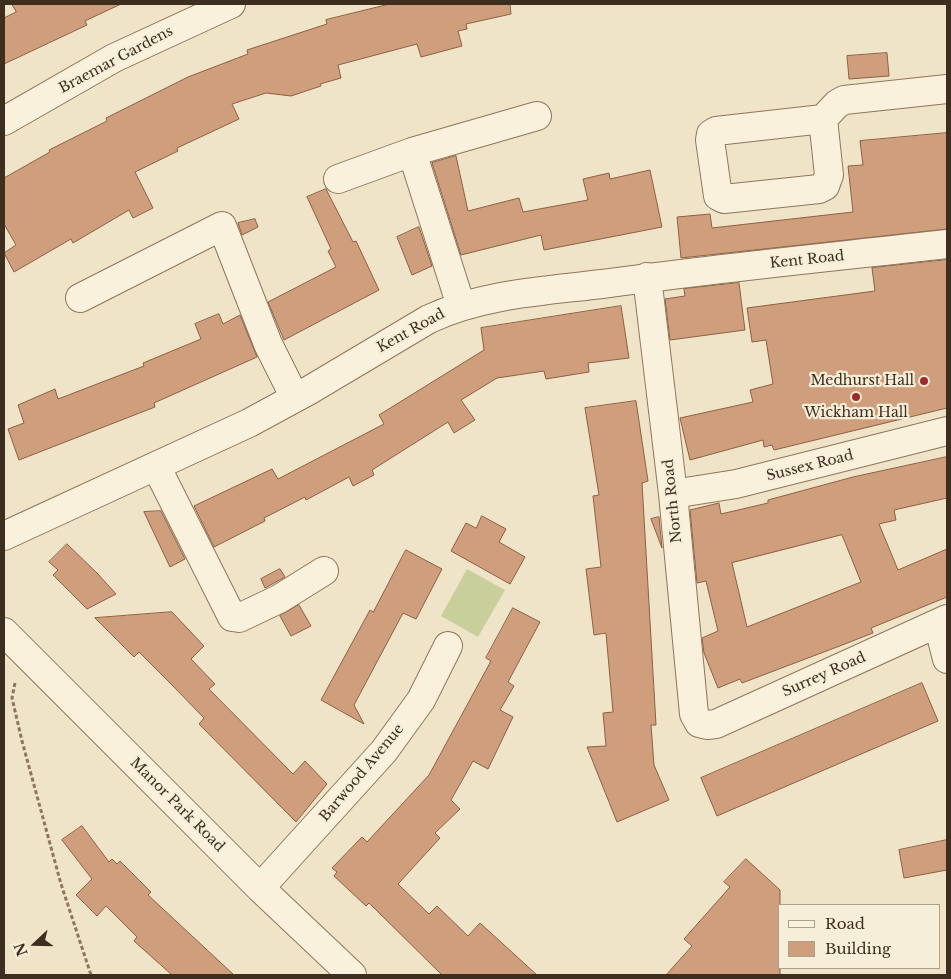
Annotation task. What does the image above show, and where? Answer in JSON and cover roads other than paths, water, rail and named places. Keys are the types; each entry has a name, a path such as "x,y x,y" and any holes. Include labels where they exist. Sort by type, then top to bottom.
{"street":[{"name":"Braemar Gardens","path":"4,121 114,58 231,4"},
{"path":"823,119 829,175 825,186 819,189 724,199 718,196 710,140 711,134 716,131 823,119 837,104 844,100 947,89"},
{"path":"338,179 412,152 537,116"},
{"path":"412,152 462,306"},
{"path":"80,298 222,226 268,344 296,398"},
{"name":"Kent Road","path":"4,536 156,466 296,398 428,319 462,306 492,298 647,277 947,244"},
{"name":"North Road","path":"647,277 673,494 694,714 699,723"},
{"name":"Sussex Road","path":"673,494 736,484 947,431"},
{"path":"156,466 232,617 239,618 271,603 324,571"},
{"path":"942,621 947,659"},
{"name":"Surrey Road","path":"699,723 707,725 716,724 942,621"},
{"name":"Manor Park Road","path":"4,632 260,888 352,975"},
{"name":"Barwood Avenue","path":"260,888 384,751 421,700 448,646"}],"place":[{"name":"Medhurst Hall","path":"924,381"},
{"name":"Wickham Hall","path":"856,397"}]}
